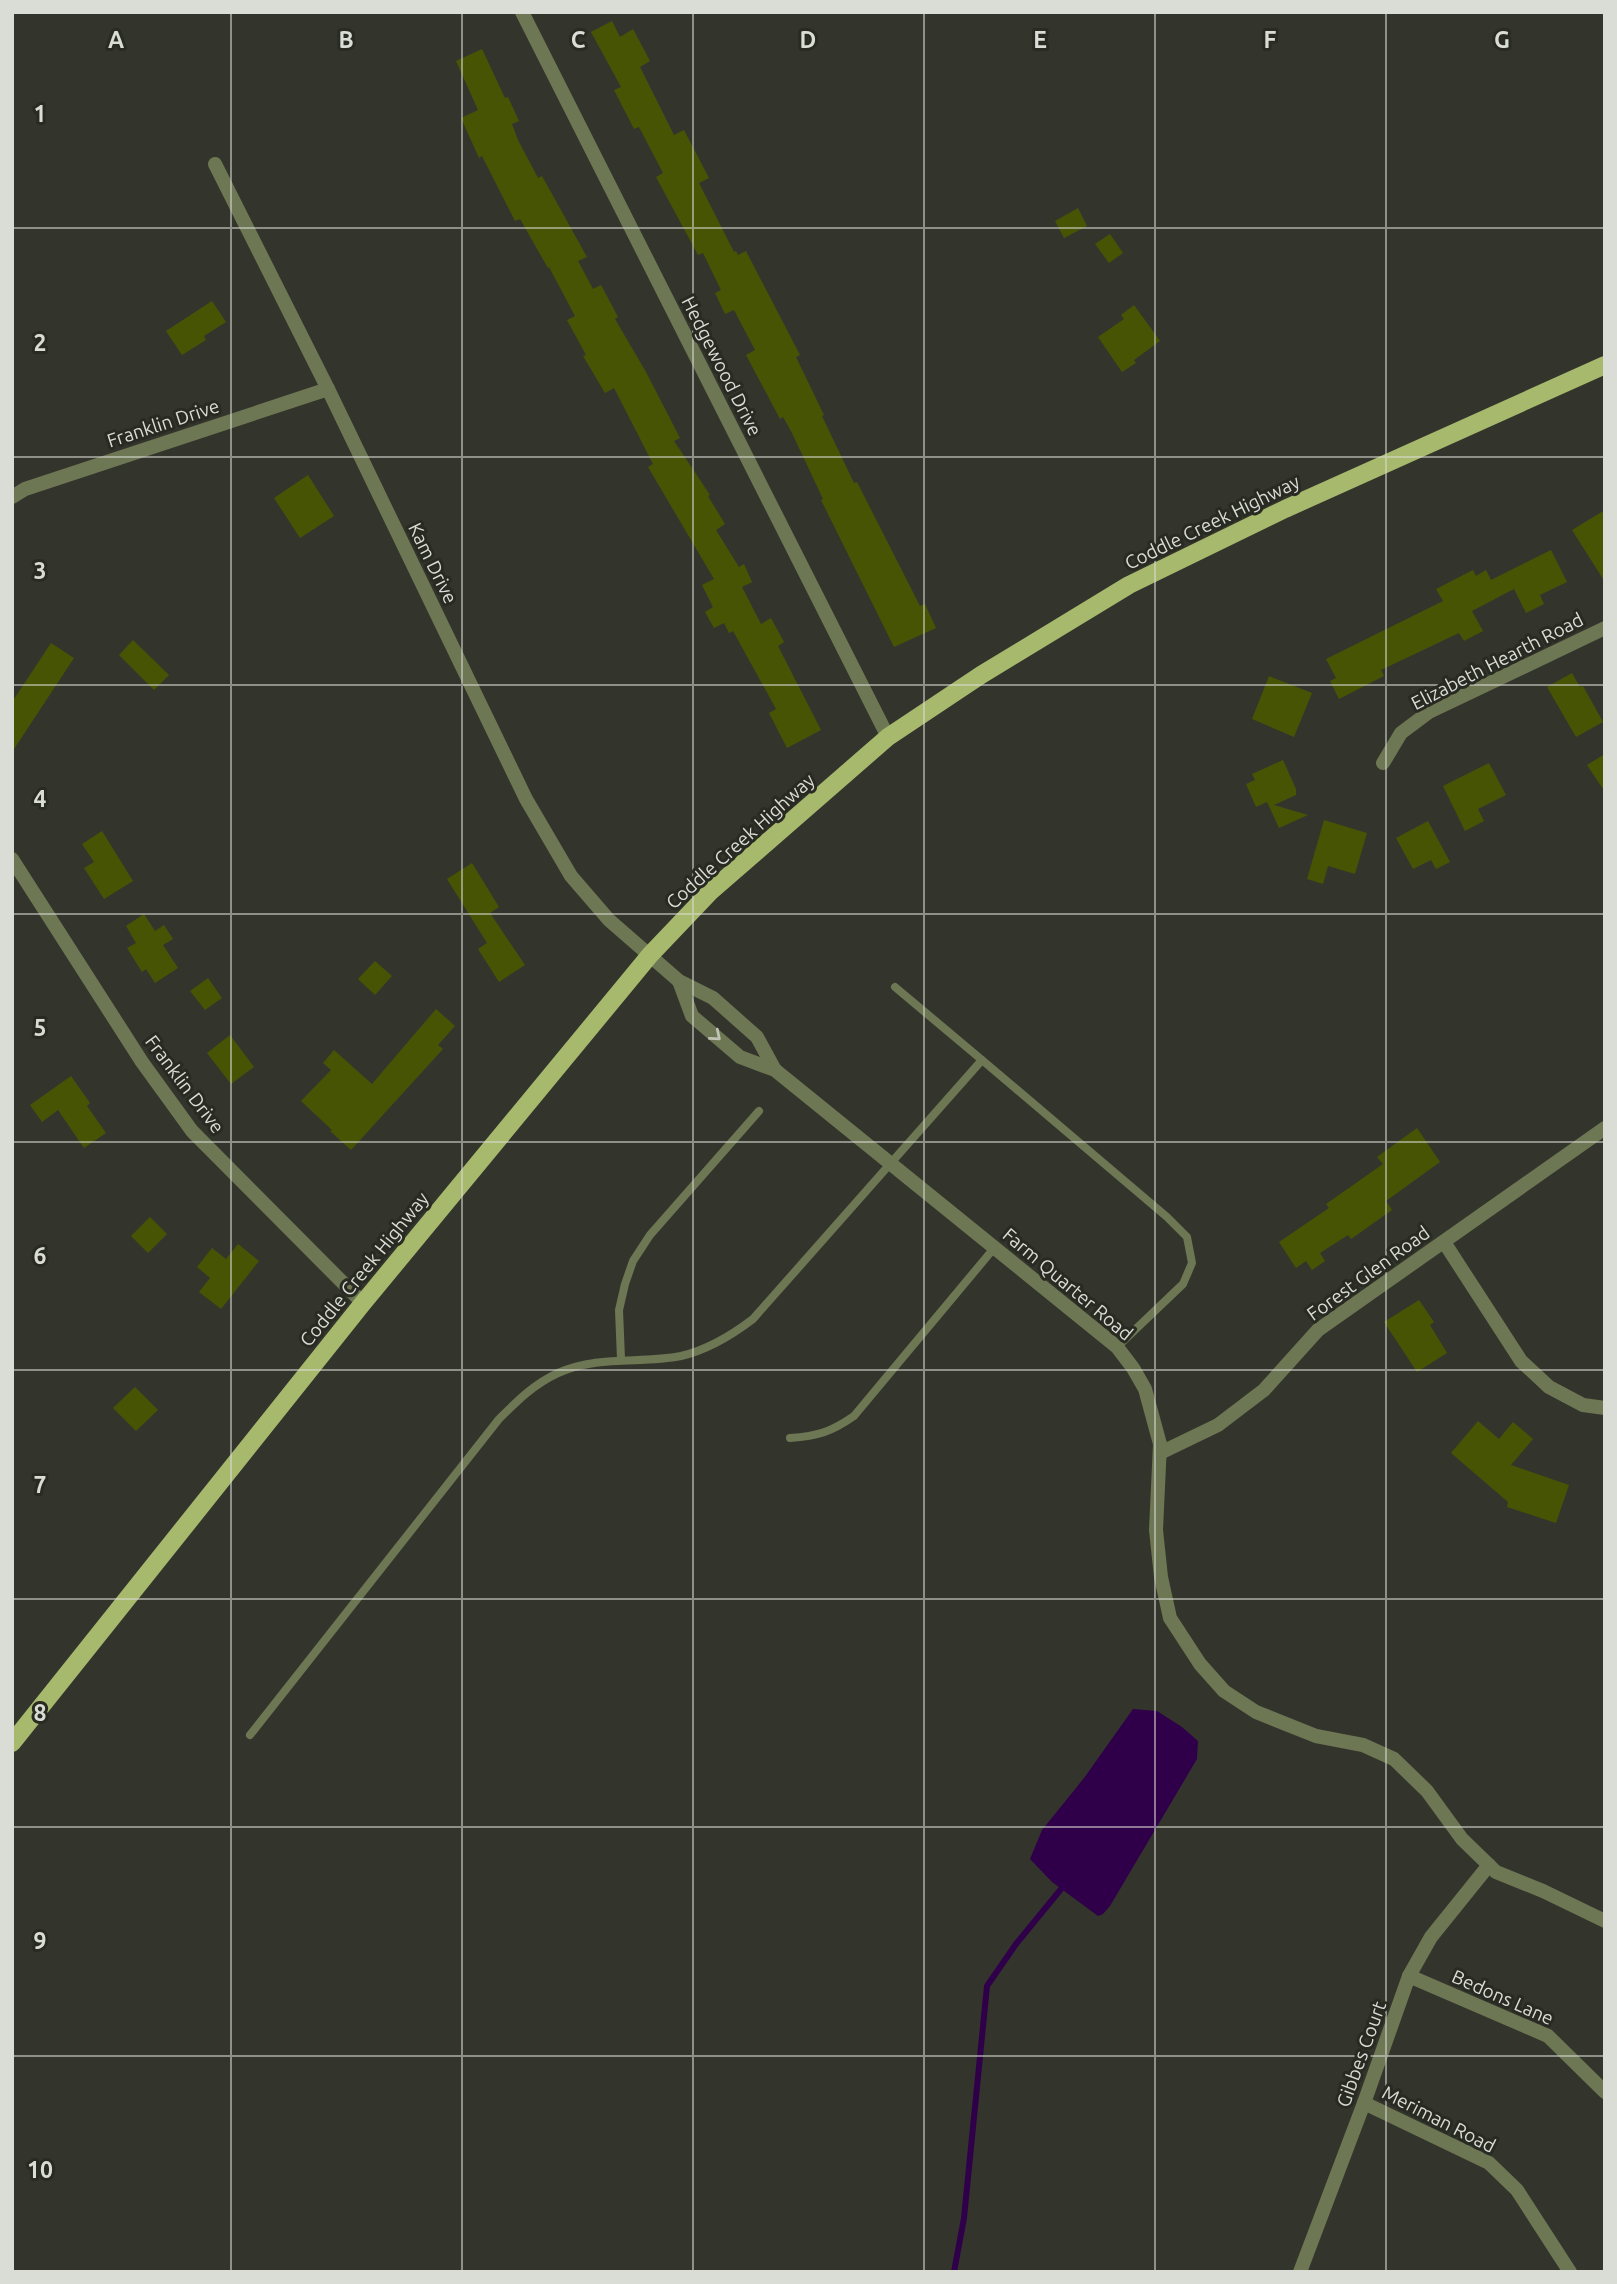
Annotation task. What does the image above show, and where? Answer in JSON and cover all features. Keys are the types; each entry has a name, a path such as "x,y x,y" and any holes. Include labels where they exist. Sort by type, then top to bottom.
{"main road":[{"name":"Coddle Creek Highway","path":"12,1743 363,1303 650,955 710,892 888,737 981,675 1129,586 1294,505 1605,365"}],"street":[{"name":"Hedgewood Drive","path":"522,12 888,737"},
{"name":"Kam Drive","path":"215,163 328,389 526,799 571,876 609,919 650,955"},
{"name":"Franklin Drive","path":"12,497 25,489 328,389"},
{"name":"Elizabeth Hearth Road","path":"1383,763 1401,733 1429,712 1605,628"},
{"name":"Franklin Drive","path":"12,859 142,1062 192,1131 363,1303"},
{"name":"Farm Quarter Road","path":"650,955 679,981 713,998 757,1037 775,1070"},
{"name":"Farm Quarter Road","path":"679,981 692,1016 740,1057 775,1070 1117,1347 1133,1367 1145,1389 1160,1444 1156,1530 1161,1577 1170,1618 1200,1664 1224,1691 1256,1712 1316,1736 1363,1745 1394,1759 1427,1791 1462,1839 1496,1872 1605,1921"},
{"name":"Forest Glen Road","path":"1160,1453 1218,1425 1264,1390 1318,1330 1605,1129"},
{"path":"1444,1242 1521,1360 1549,1387 1583,1405 1605,1408"},
{"name":"Gibbes Court","path":"1300,2272 1409,1976 1431,1937 1489,1865"},
{"name":"Bedons Lane","path":"1409,1976 1548,2036 1605,2092"},
{"name":"Meriman Road","path":"1364,2103 1489,2163 1517,2190 1570,2272"}],"lane":[{"path":"895,987 1167,1217 1187,1237 1192,1263 1183,1284 1117,1347"},
{"path":"250,1735 499,1419 529,1390 559,1373 603,1360 682,1355 728,1338 753,1319 982,1060"},
{"path":"621,1359 619,1310 634,1261 650,1235 759,1111"},
{"path":"790,1438 812,1437 834,1430 854,1416 995,1247"}],"shaded area":[{"path":"1133,1709 1157,1711 1182,1727 1198,1741 1197,1759 1110,1906 1098,1916 1052,1882 1030,1859 1042,1830 1084,1778"}],"building":[{"path":"612,21 620,37 633,29 650,61 640,67 674,135 684,130 709,178 699,183 734,252 738,255 746,251 800,355 796,357 854,483 857,482 920,606 925,604 936,628 894,647 821,500 823,499 791,431 783,417 780,419 746,355 755,350 734,310 725,314 715,293 721,290 703,253 698,255 656,177 663,173 639,127 634,129 614,90 621,87 591,32"},
{"path":"482,49 519,121 512,124 518,140 538,178 542,176 587,257 578,261 593,289 601,285 618,317 615,319 680,438 674,441 710,495 708,496 725,524 716,530 739,567 744,564 752,582 742,587 761,624 771,618 784,642 778,646 821,730 787,748 769,713 776,709 733,631 729,633 724,623 714,628 705,612 713,607 702,585 714,579 648,467 653,464 614,388 605,393 583,356 586,355 567,320 575,316 520,219 515,221 482,156 479,158 461,118 478,110 456,61"},
{"path":"1078,208 1087,226 1064,238 1055,221"},
{"path":"1110,234 1123,253 1109,263 1095,244"},
{"path":"212,301 226,322 204,336 206,340 182,355 166,331"},
{"path":"1134,305 1160,341 1122,372 1098,337 1124,319 1121,315"},
{"path":"308,475 334,516 300,538 274,498"},
{"path":"1605,510 1605,582 1572,530"},
{"path":"1551,550 1567,582 1540,595 1544,604 1526,613 1514,589 1472,611 1483,631 1464,641 1459,633 1381,670 1384,676 1339,699 1330,681 1336,678 1326,659 1443,601 1436,589 1473,570 1476,576 1486,570 1491,580"},
{"path":"133,640 169,675 154,690 119,655"},
{"path":"51,643 74,658 12,752 12,702"},
{"path":"1572,673 1580,687 1583,686 1603,722 1576,737 1547,687"},
{"path":"1269,676 1312,693 1294,737 1252,719"},
{"path":"1605,754 1605,792 1587,765"},
{"path":"1283,760 1296,795 1274,805 1308,815 1279,828 1267,802 1256,807 1246,784 1255,780 1252,774"},
{"path":"1489,763 1506,795 1478,809 1484,821 1465,831 1443,786"},
{"path":"1324,820 1367,833 1355,874 1328,866 1323,884 1307,879"},
{"path":"1428,821 1450,862 1436,869 1431,860 1413,869 1396,838"},
{"path":"102,831 133,881 104,899 84,868 94,862 82,844"},
{"path":"472,863 499,907 490,913 525,965 499,982 478,949 487,943 447,879"},
{"path":"144,914 155,931 164,925 173,939 163,945 178,968 155,983 146,969 142,972 127,948 136,943 126,926"},
{"path":"375,961 392,976 375,995 358,979"},
{"path":"208,978 222,998 205,1010 190,991"},
{"path":"436,1009 455,1026 438,1045 443,1049 351,1150 301,1101 331,1070 323,1063 334,1050 372,1084"},
{"path":"230,1035 254,1067 231,1084 207,1053"},
{"path":"71,1076 106,1133 84,1148 58,1110 42,1122 30,1105"},
{"path":"1417,1128 1440,1162 1386,1201 1392,1210 1351,1239 1348,1235 1320,1253 1325,1261 1312,1270 1306,1261 1296,1268 1279,1242 1329,1208 1326,1204 1383,1164 1377,1157"},
{"path":"150,1217 167,1234 148,1253 131,1236"},
{"path":"238,1244 259,1261 221,1309 199,1292 210,1278 197,1267 212,1248 226,1259"},
{"path":"1419,1300 1434,1322 1430,1325 1447,1353 1417,1372 1384,1322"},
{"path":"135,1387 158,1410 136,1431 113,1408"},
{"path":"1478,1421 1499,1439 1513,1422 1533,1439 1511,1465 1569,1485 1556,1523 1507,1507 1508,1502 1451,1453"}],"waterway":[{"path":"954,2272 964,2218 987,1986 1016,1944 1066,1883"}]}
